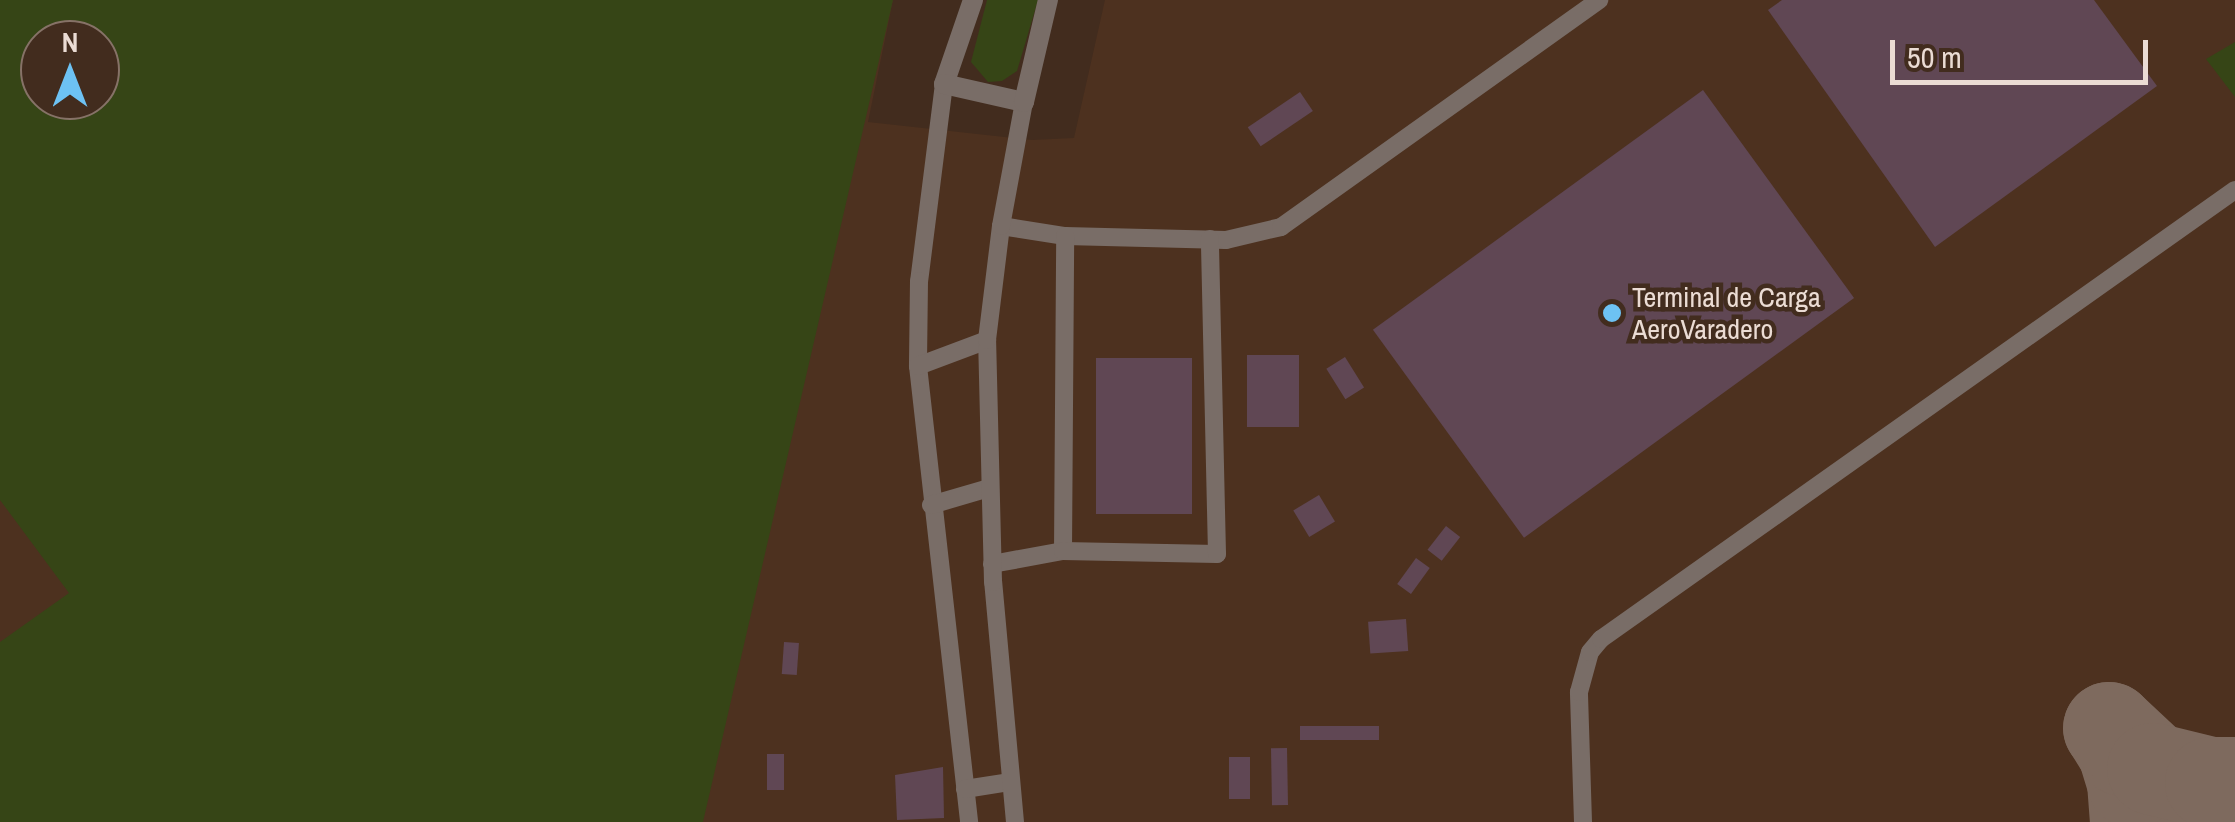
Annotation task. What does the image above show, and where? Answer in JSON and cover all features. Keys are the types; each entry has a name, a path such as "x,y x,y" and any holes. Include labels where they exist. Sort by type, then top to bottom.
{"street":[{"path":"973,0 944,84 1024,102 1048,0"}],"lane":[{"path":"1001,226 1065,236 1210,239 1243,239 1281,227 1600,0"},
{"path":"944,84 919,281 918,366 969,822"},
{"path":"1015,822 992,564 987,340 1001,226 1024,102"},
{"path":"1583,822 1579,692 1590,652 1601,639 2235,190"},
{"path":"1063,551 1065,236"},
{"path":"992,564 1063,551 1217,554 1210,239"},
{"path":"918,366 987,340"},
{"path":"931,505 989,488"},
{"path":"965,788 1010,782"}],"shaded area":[{"path":"269,0 893,0 868,122 1032,140 1074,138 1105,0 2235,0 2235,822 0,822 0,193 102,120 120,120 120,107"}],"green space":[{"path":"0,0 893,0 703,822 0,822 0,642 69,593 0,500"},
{"path":"987,0 1038,0 1017,71 1002,81 988,82 971,62"},
{"path":"2235,42 2235,97 2206,59"}],"building":[{"path":"1782,0 2094,0 2157,86 1935,247 1768,10"},
{"name":"Terminal de Carga AeroVaradero","path":"1703,90 1854,298 1524,538 1373,330"},
{"path":"1300,92 1313,111 1261,146 1248,127"},
{"path":"1247,355 1299,355 1299,427 1247,427"},
{"path":"1345,357 1364,388 1345,399 1326,369"},
{"path":"1096,358 1192,358 1192,514 1096,514"},
{"path":"1319,495 1335,522 1309,537 1293,510"},
{"path":"1446,526 1460,537 1442,561 1428,550"},
{"path":"1416,558 1430,568 1411,594 1397,584"},
{"path":"1406,619 1408,651 1370,654 1368,622"},
{"path":"784,642 799,643 797,675 782,674"},
{"path":"1300,726 1379,726 1379,740 1300,740"},
{"path":"1271,748 1287,748 1288,805 1272,805"},
{"path":"767,754 784,754 784,790 767,790"},
{"path":"1229,757 1250,757 1250,799 1229,799"},
{"path":"943,767 944,818 897,820 895,775"}],"taxiway":[{"path":"2136,822 2133,782 2123,750 2109,728 2153,769 2211,783 2235,783"}],"place":[{"name":"Terminal de Carga AeroVaradero","path":"1612,313"}]}
